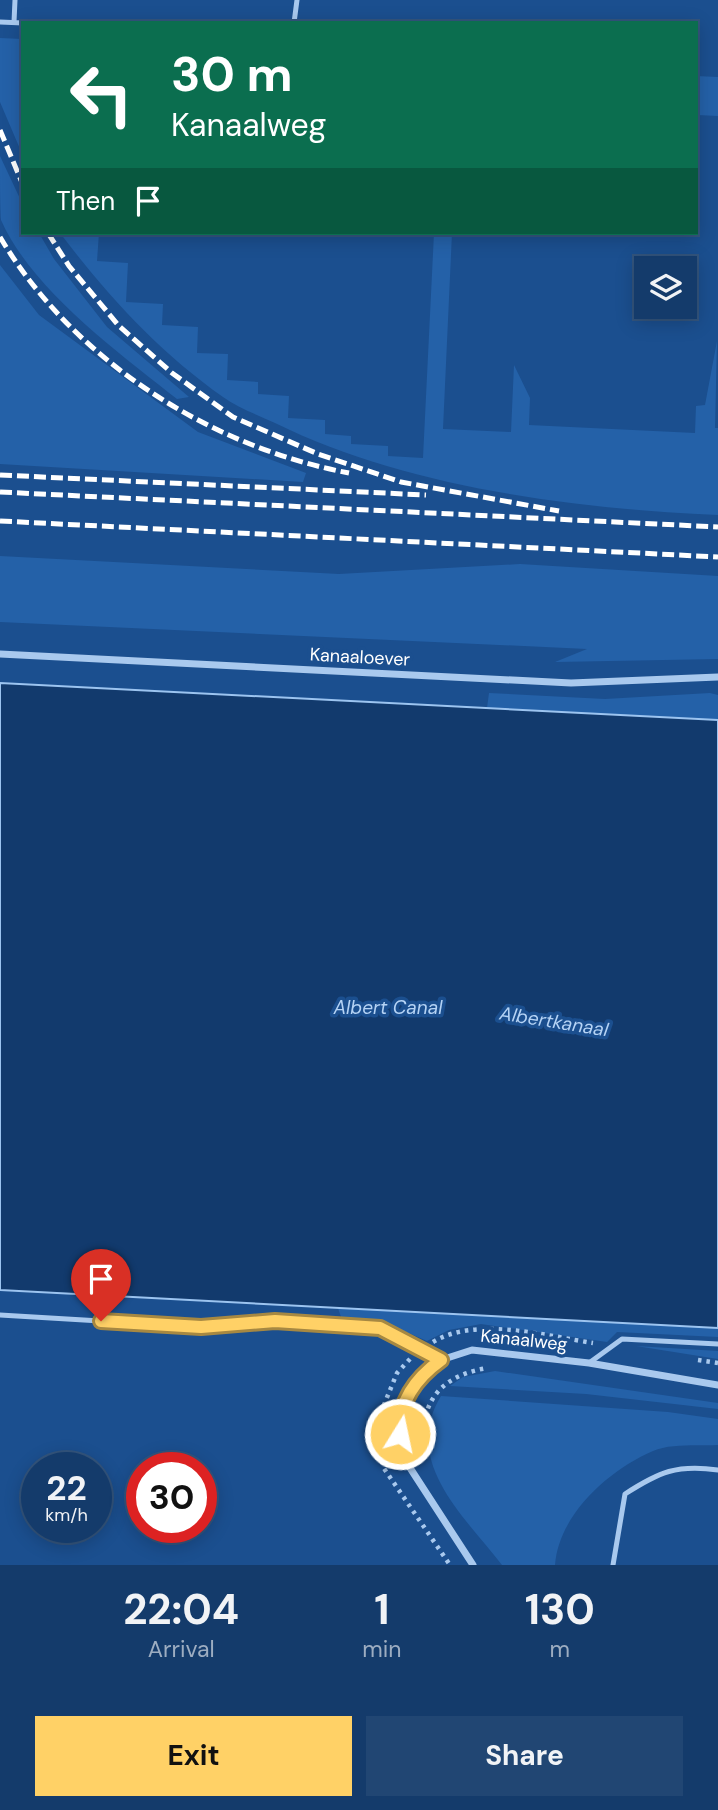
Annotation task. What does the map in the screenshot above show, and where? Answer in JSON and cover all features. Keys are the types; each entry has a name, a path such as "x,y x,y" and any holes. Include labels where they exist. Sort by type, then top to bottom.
{"street":[{"name":"Kanaaloever","path":"0,654 572,683 718,677"},
{"name":"Kanaalweg","path":"441,1360 472,1350 589,1363 718,1385"},
{"path":"441,1360 423,1373 399,1414 401,1454 473,1565"}],"lane":[{"path":"14,22 15,0"},
{"path":"294,21 297,0"},
{"path":"0,22 21,23"},
{"path":"0,1315 201,1327 275,1321 380,1328 441,1360"},
{"path":"589,1363 622,1339 718,1344"},
{"path":"612,1565 625,1494 652,1476 690,1466 718,1471"}],"path":[{"path":"428,1471 421,1431 427,1407 437,1392 455,1378 467,1372 491,1368"}],"shaded area":[{"path":"0,38 21,39 21,151 0,102"},
{"path":"698,76 718,77 718,116 698,115"},
{"path":"0,156 21,201 21,235 40,235 54,259 107,327 189,397 177,399 79,318 33,271 1,220"},
{"path":"62,235 99,235 97,261 128,263 126,302 163,304 162,325 198,327 197,353 228,354 227,380 258,382 258,394 289,396 288,418 325,420 325,434 351,436 351,444 388,446 388,456 423,458 434,235 452,235 443,429 511,432 514,365 530,398 529,425 695,433 696,406 705,405 717,341 715,428 718,428 718,515 606,507 491,491 379,464 325,445 235,405 223,397 156,342 96,278"},
{"path":"0,265 39,315 198,432 306,473 303,482 0,464"},
{"path":"0,556 339,574 520,564 718,576 718,659 555,662 587,649 0,622"},
{"path":"489,693 605,699 710,693 718,695 718,720 487,708"},
{"path":"338,1308 718,1328 718,1337 617,1332 607,1342 481,1324 449,1330 427,1341 381,1321 341,1317"},
{"path":"636,1346 718,1351 718,1359"},
{"path":"495,1371 718,1403 718,1409 586,1394 450,1386 463,1377"},
{"path":"441,1396 668,1412 718,1419 718,1445 668,1447 636,1459 604,1482 576,1512 566,1528 555,1565 502,1565 455,1507 433,1465 428,1443 431,1420"}],"water":[{"name":"Albert Canal","path":"0,683 718,720 718,1328 0,1290"}],"railway":[{"path":"0,130 21,180"},
{"path":"49,235 69,266 119,326 172,373 233,417 318,454 401,482 559,511"},
{"path":"0,237 30,281 66,322 106,359 150,391 197,419 246,442 297,460 349,473"},
{"path":"0,475 426,495"},
{"path":"0,492 718,527"},
{"path":"0,521 718,557"}],"route":[{"path":"101,1321 201,1327 275,1321 380,1328 441,1360 423,1373 412,1390 399,1414 400,1434"}],"water label":[{"name":"Albertkanaal","path":"554,1021"}]}
